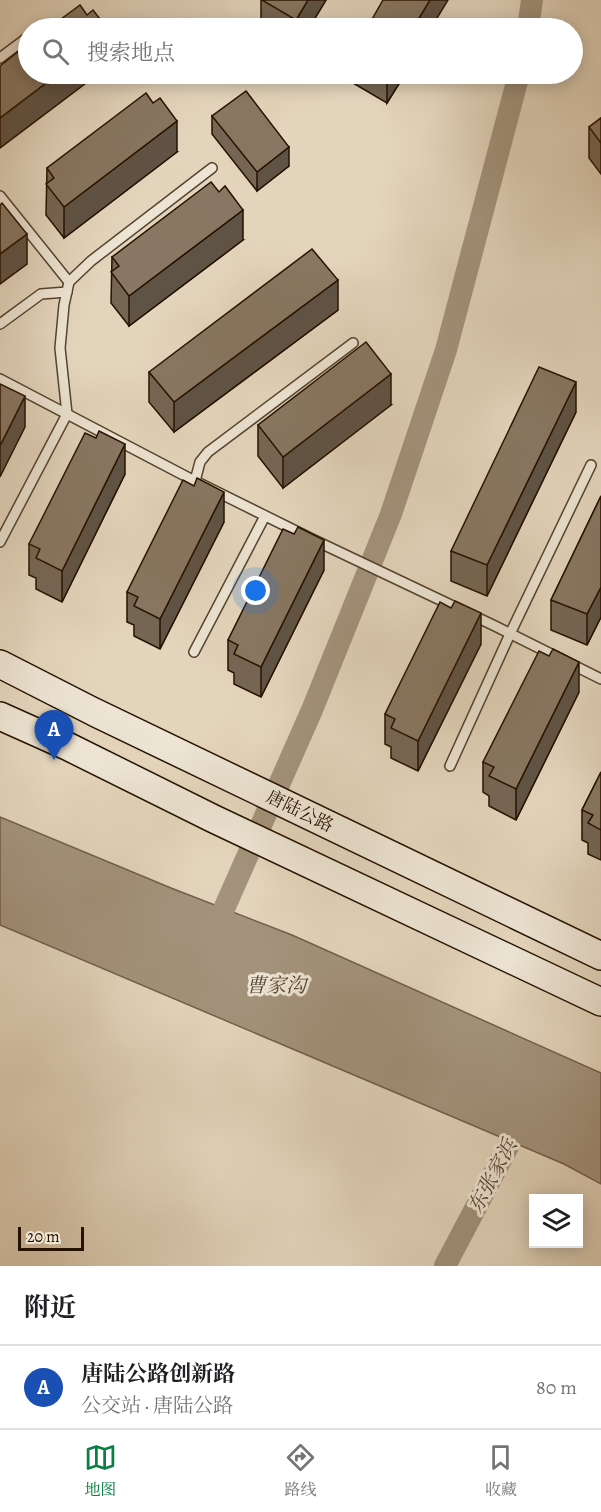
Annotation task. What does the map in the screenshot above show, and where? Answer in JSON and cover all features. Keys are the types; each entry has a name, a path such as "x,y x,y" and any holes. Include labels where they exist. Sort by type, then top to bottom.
{"main road":[{"name":"唐陆公路","path":"0,664 94,712 601,956"},
{"path":"0,716 601,1002"}],"lane":[{"path":"0,58 18,44"},
{"path":"0,542 67,414 60,348 68,287 91,261 212,168"},
{"path":"0,196 68,287"},
{"path":"0,324 41,294 68,287"},
{"path":"195,482 200,462 208,452 353,343"},
{"path":"0,379 195,482 601,679"},
{"path":"450,766 591,465"},
{"path":"194,652 265,516"}],"water":[{"name":"曹家沟","path":"0,817 292,935 601,1073 601,1184 564,1164 0,925"}],"building":[{"path":"262,0 308,0 297,18 293,18"},
{"path":"383,0 430,0 419,18 373,18"},
{"path":"80,5 87,15 93,10 99,18 62,18"},
{"path":"18,52 18,84 45,84 0,118 0,66"},
{"path":"246,91 289,147 257,172 212,116"},
{"path":"146,93 153,103 160,98 177,121 64,207 46,184 54,178 47,168"},
{"path":"601,118 601,143 589,127"},
{"path":"211,182 219,192 225,186 243,210 129,296 111,272 119,266 112,257"},
{"path":"2,203 27,234 0,254 0,205"},
{"path":"312,249 338,280 174,402 149,372"},
{"path":"366,342 391,374 283,457 258,425"},
{"path":"539,367 576,382 487,565 451,551"},
{"path":"0,384 25,396 0,446"},
{"path":"99,431 125,444 62,571 36,558 40,549 29,544 85,433 96,438"},
{"path":"197,478 224,492 160,619 134,606 138,597 127,592 183,480 194,486"},
{"path":"601,496 601,587 587,614 551,600"},
{"path":"298,527 324,540 261,667 234,654 238,645 228,640 283,529 294,534"},
{"path":"455,601 481,613 418,741 391,728 395,719 385,714 440,602 451,608"},
{"path":"553,649 579,662 516,789 489,776 494,767 483,762 539,651 549,656"},
{"path":"601,772 601,830 588,823 593,815 582,810"}],"waterway":[{"path":"529,18 532,0"},
{"path":"212,936 312,710 391,514 446,350 516,84"},
{"name":"东张家浜","path":"445,1266 524,1116"}],"place":[{"name":"唐陆公路创新路","path":"54,760"}]}
